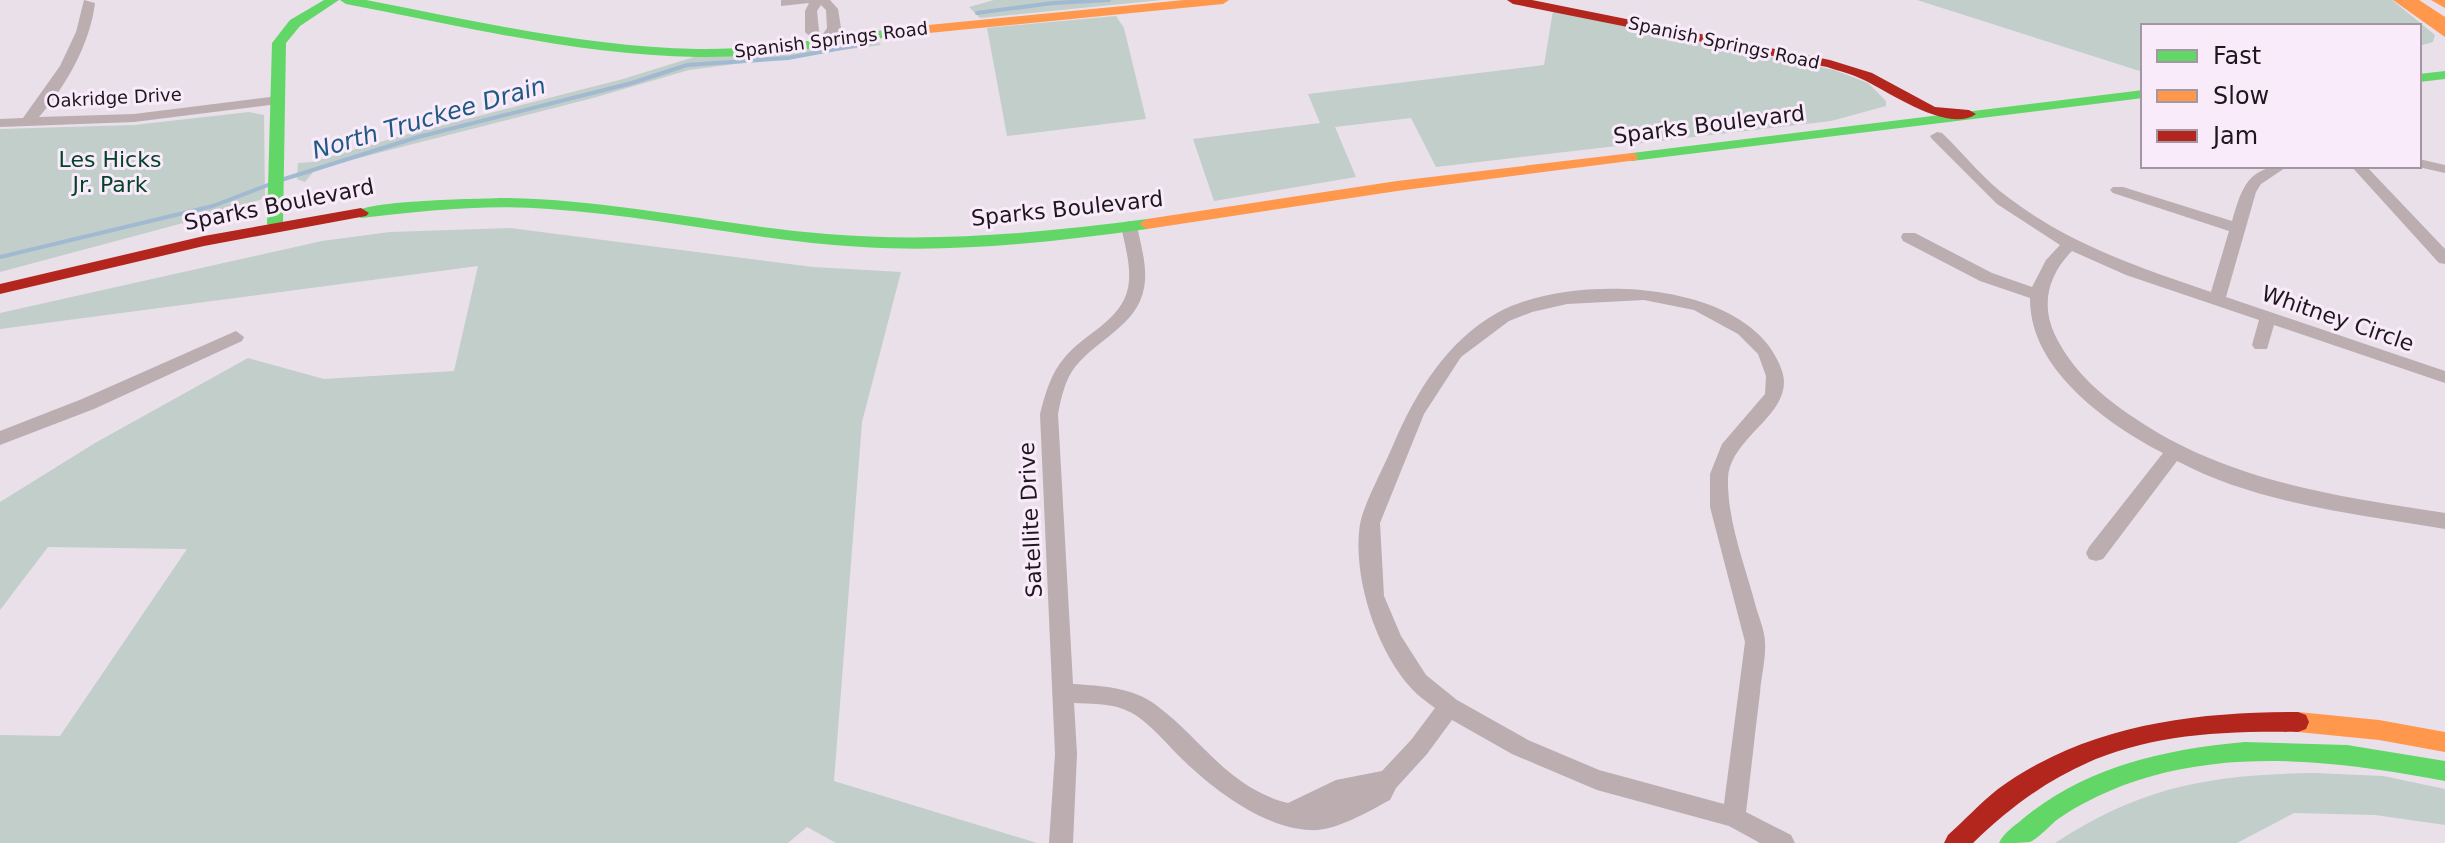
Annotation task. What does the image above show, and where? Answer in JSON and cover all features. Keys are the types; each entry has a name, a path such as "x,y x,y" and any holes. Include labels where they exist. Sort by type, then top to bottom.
{"main road":[{"path":"275,224 279,43 295,23 333,0"},
{"name":"Spanish Springs Road","path":"346,0 627,50 733,53 918,30 1223,0"},
{"name":"Spanish Springs Road","path":"1513,0 1830,64 1867,76 1932,111 2005,114"},
{"path":"2399,0 2445,33"},
{"path":"2410,0 2445,23"},
{"path":"2437,0 2445,5"},
{"path":"2428,62 2445,75"},
{"path":"2421,85 2445,83"},
{"path":"1849,131 1900,116 1901,103 1885,87"},
{"path":"1717,147 1916,132 1937,136 1944,128 2057,114 2137,95"},
{"name":"Sparks Boulevard","path":"0,303 263,242 365,225 473,216 575,221 820,256 917,261 1017,256 1401,185 2005,114 2137,95"},
{"name":"Sparks Boulevard","path":"0,289 275,224 406,205 503,202 588,207 783,234 874,243 986,242 1131,235 2141,111"},
{"path":"0,303 90,276 260,235 275,224 293,228 337,223 365,225"},
{"path":"1956,843 1985,812 2061,762 2100,745 2150,732 2263,719 2393,731 2445,742"},
{"path":"2011,843 2062,806 2106,782 2188,759 2240,753 2319,752 2382,758 2445,771"}],"street":[{"path":"786,3 808,0"},
{"path":"820,0 832,9 834,28 824,42 812,32 811,11 820,0"},
{"path":"29,120 58,84 89,3"},
{"name":"Oakridge Drive","path":"0,123 134,118 278,100"},
{"name":"Whitney Circle","path":"1937,136 2002,201 2070,244 2132,271 2445,377"},
{"path":"2421,163 2445,169"},
{"path":"2217,300 2248,192 2255,181 2278,168"},
{"path":"2360,168 2445,259"},
{"path":"2118,190 2236,228"},
{"name":"Satellite Drive","path":"1061,843 1066,784 1049,414 1056,386 1072,361 1119,319 1130,305 1138,278 1131,235"},
{"path":"1909,237 1972,271 2038,295"},
{"path":"2070,244 2044,272 2038,295 2039,312 2052,347 2080,385 2125,423 2174,452 2261,488 2445,521"},
{"path":"1734,817 1755,642 1720,507 1719,474 1728,449 1774,396 1775,376 1766,351 1744,330 1698,305 1644,295 1567,298 1528,307 1503,317 1455,353 1416,413 1370,523 1374,596 1392,640 1418,681 1449,707 1520,747 1597,780 1734,817 1783,843"},
{"path":"2261,345 2268,317"},
{"path":"0,438 65,413 236,337"},
{"path":"2096,553 2174,452"},
{"path":"1063,693 1127,700 1148,711 1196,758 1242,795 1266,808 1311,820 1342,801 1382,793 1387,781 1419,747 1449,707"}],"green space":[{"path":"994,0 1162,0 980,18 969,7"},
{"path":"1917,0 2392,0 2435,35 2433,42 2421,45 2421,24 2141,24 2141,71"},
{"path":"1553,11 1834,70 1868,83 1886,101 1886,106 1831,121 1436,167 1411,118 1335,127 1356,177 1214,201 1193,139 1320,123 1308,94 1544,65"},
{"path":"1116,16 1124,28 1146,119 1007,136 987,28"},
{"path":"875,38 881,45 689,70 593,98 331,165 314,171 305,182 297,179 298,163 312,162 623,79 694,57"},
{"name":"Les Hicks Jr. Park","path":"249,112 264,115 265,198 217,214 0,272 0,129 134,125"},
{"path":"510,228 813,267 901,272 862,422 834,781 1037,843 836,843 807,827 788,843 0,843 0,735 60,736 187,549 48,547 0,610 0,502 95,443 248,358 324,379 454,371 478,266 0,329 0,313 322,241 390,232"},
{"path":"2314,773 2383,776 2445,789 2445,825 2375,815 2294,813 2237,843 2055,843 2119,808 2179,787 2243,777"}],"waterway":[{"name":"North Truckee Drain","path":"977,13 1053,3 1109,0"},
{"name":"North Truckee Drain","path":"281,180 418,137 632,83 687,65 788,58 874,42"},
{"name":"North Truckee Drain","path":"0,257 213,206 268,185"}],"traffic: fast":[{"path":"275,224 279,43 295,23 333,0"},
{"path":"346,0 521,34 653,51 747,51 898,32"},
{"path":"2421,78 2445,75"},
{"path":"1632,157 2141,94"},
{"path":"361,213 478,203 549,204 784,235 933,244 1004,240 1147,224"},
{"path":"2011,843 2054,809 2098,784 2145,767 2194,757 2245,752 2296,752 2347,755 2445,771"}],"traffic: slow":[{"path":"898,32 1223,0"},
{"path":"2399,0 2445,33"},
{"path":"2410,0 2445,23"},
{"path":"2437,0 2445,4"},
{"path":"1147,224 1397,186 1632,157"},
{"path":"2298,722 2379,730 2445,742"}],"traffic: jam":[{"path":"1513,0 1830,64 1867,76 1932,111 1969,114"},
{"path":"0,289 204,241 361,213"},
{"path":"1956,843 1999,802 2038,775 2072,757 2108,744 2183,727 2298,722"}]}
